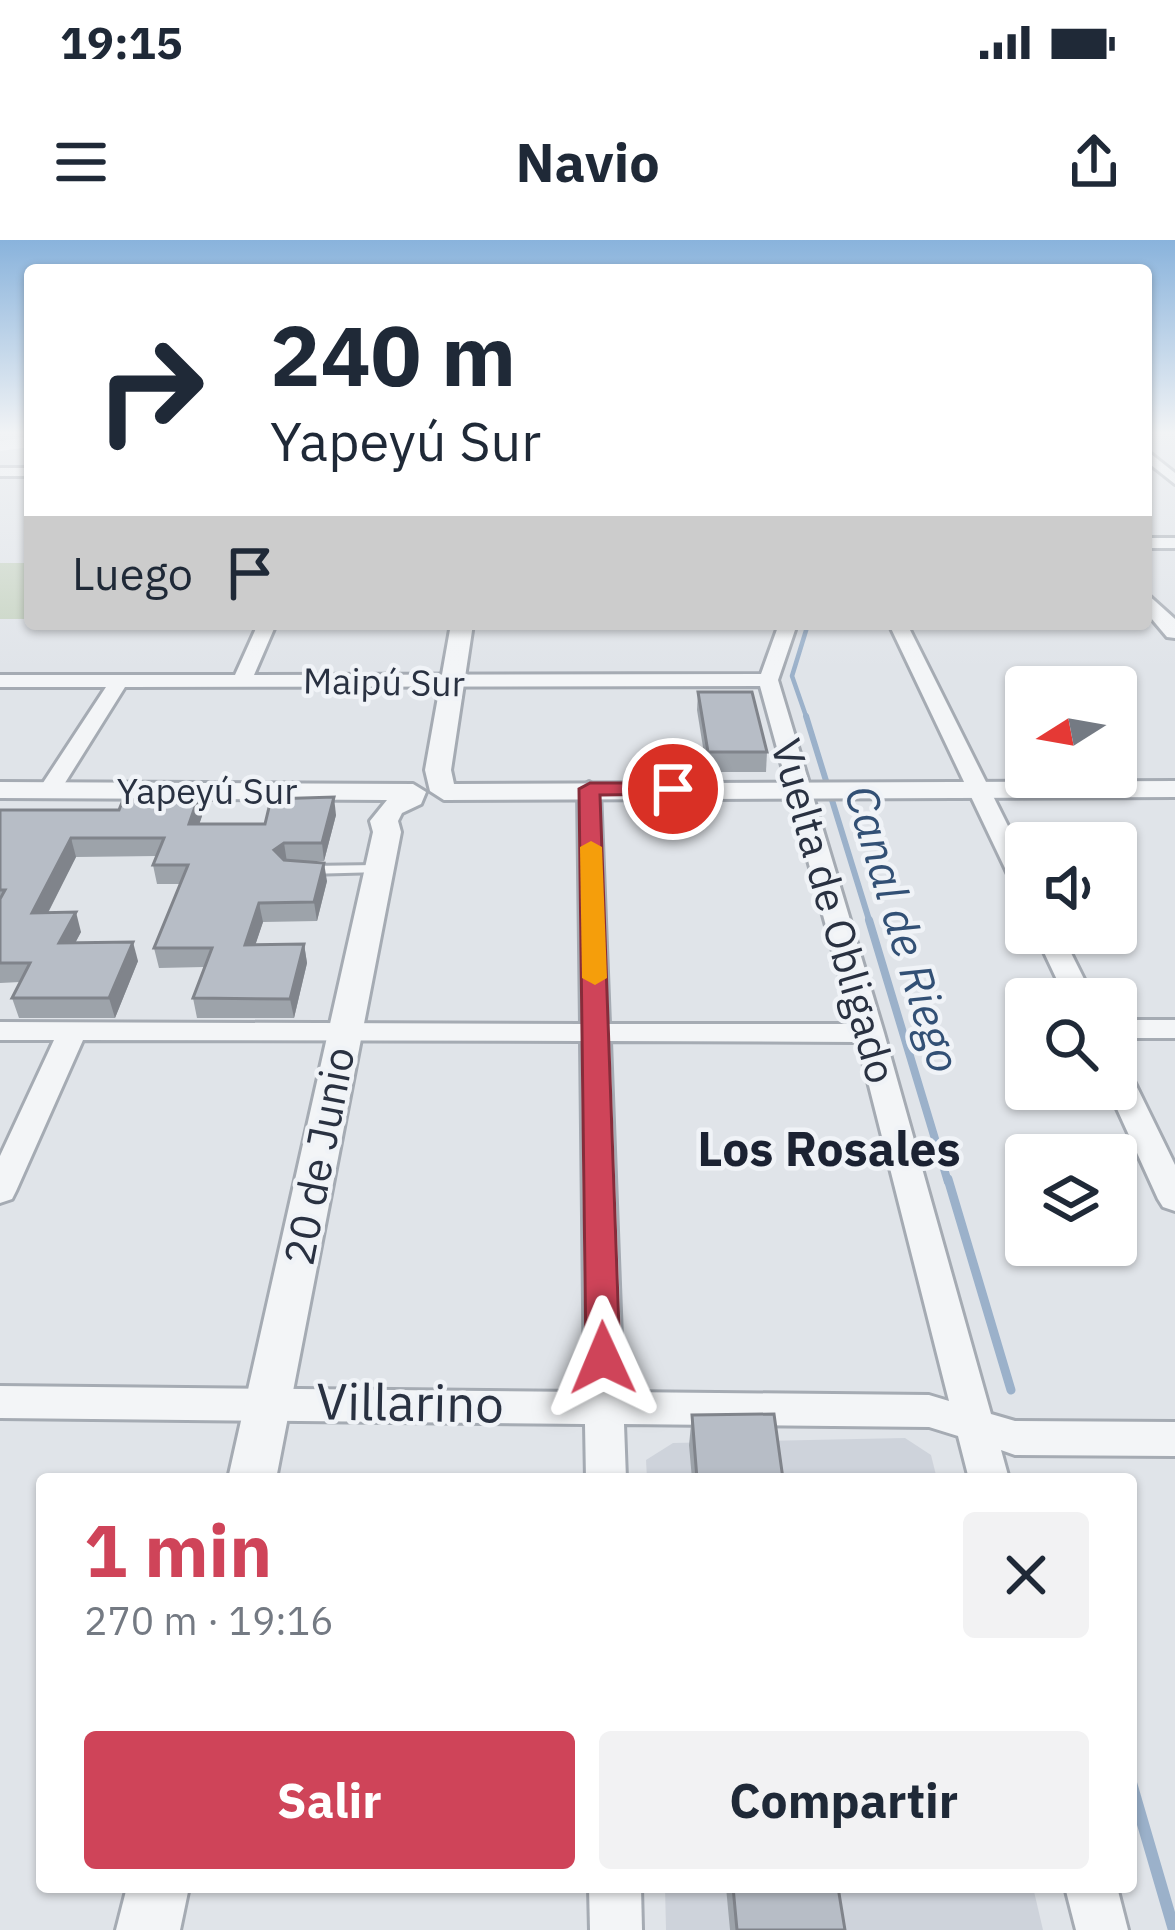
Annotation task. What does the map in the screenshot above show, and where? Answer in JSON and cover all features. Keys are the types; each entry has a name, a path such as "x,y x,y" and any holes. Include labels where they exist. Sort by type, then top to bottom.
{"street":[{"path":"1152,606 1175,632"},
{"path":"242,680 264,630"},
{"path":"427,791 461,630"},
{"name":"Vuelta de Obligado","path":"786,630 768,680 820,790 870,1033 988,1473"},
{"path":"901,630 1005,843"},
{"name":"Maipú Sur","path":"0,681 768,680"},
{"path":"50,789 119,681"},
{"path":"590,789 606,1473"},
{"name":"Yapeyú Sur","path":"0,790 1175,789"},
{"name":"20 de Junio","path":"253,1473 377,869 387,832 427,791"},
{"path":"1137,1029 1175,1029"},
{"path":"0,1030 870,1033"},
{"path":"0,1191 73,1030"},
{"path":"1133,1110 1175,1199"},
{"name":"Villarino","path":"0,1402 270,1401 929,1411 1015,1438 1175,1439"},
{"path":"148,1930 157,1893"},
{"path":"615,1893 616,1930"},
{"path":"1093,1893 1102,1930"}],"lane":[{"path":"287,870 377,869"}],"shaded area":[{"path":"905,1438 931,1455 936,1473 647,1473 646,1460 673,1443"},
{"path":"665,1893 1034,1893 1043,1930 666,1930"}],"green space":[{"path":"0,563 24,563 24,619 0,619"}],"building":[{"path":"698,692 752,692 767,752 708,752"},
{"path":"334,797 322,843 284,843 274,850 284,860 324,863 314,902 259,903 245,945 304,944 290,999 193,998 212,948 154,948 188,865 153,865 164,838 71,838 32,913 76,912 59,943 133,942 109,998 12,998 30,963 0,963 0,899 5,890 0,890 0,810 119,810 123,800 198,798 189,824 265,824 271,799"},
{"path":"774,1414 782,1473 697,1473 692,1415"},
{"path":"734,1893 839,1893 845,1930 737,1930"}],"waterway":[{"name":"Canal de Riego","path":"806,630 792,676 806,717"},
{"name":"Canal de Riego","path":"806,717 870,923"},
{"name":"Canal de Riego","path":"869,920 948,1182"},
{"name":"Canal de Riego","path":"948,1179 1011,1390"},
{"name":"Canal de Riego","path":"1137,1804 1174,1930"}],"slow traffic":[{"path":"591,847 595,978"}],"district":[{"name":"Los Rosales","path":"829,1149"}],"route":[{"path":"603,1358 590,789 673,789"}]}
